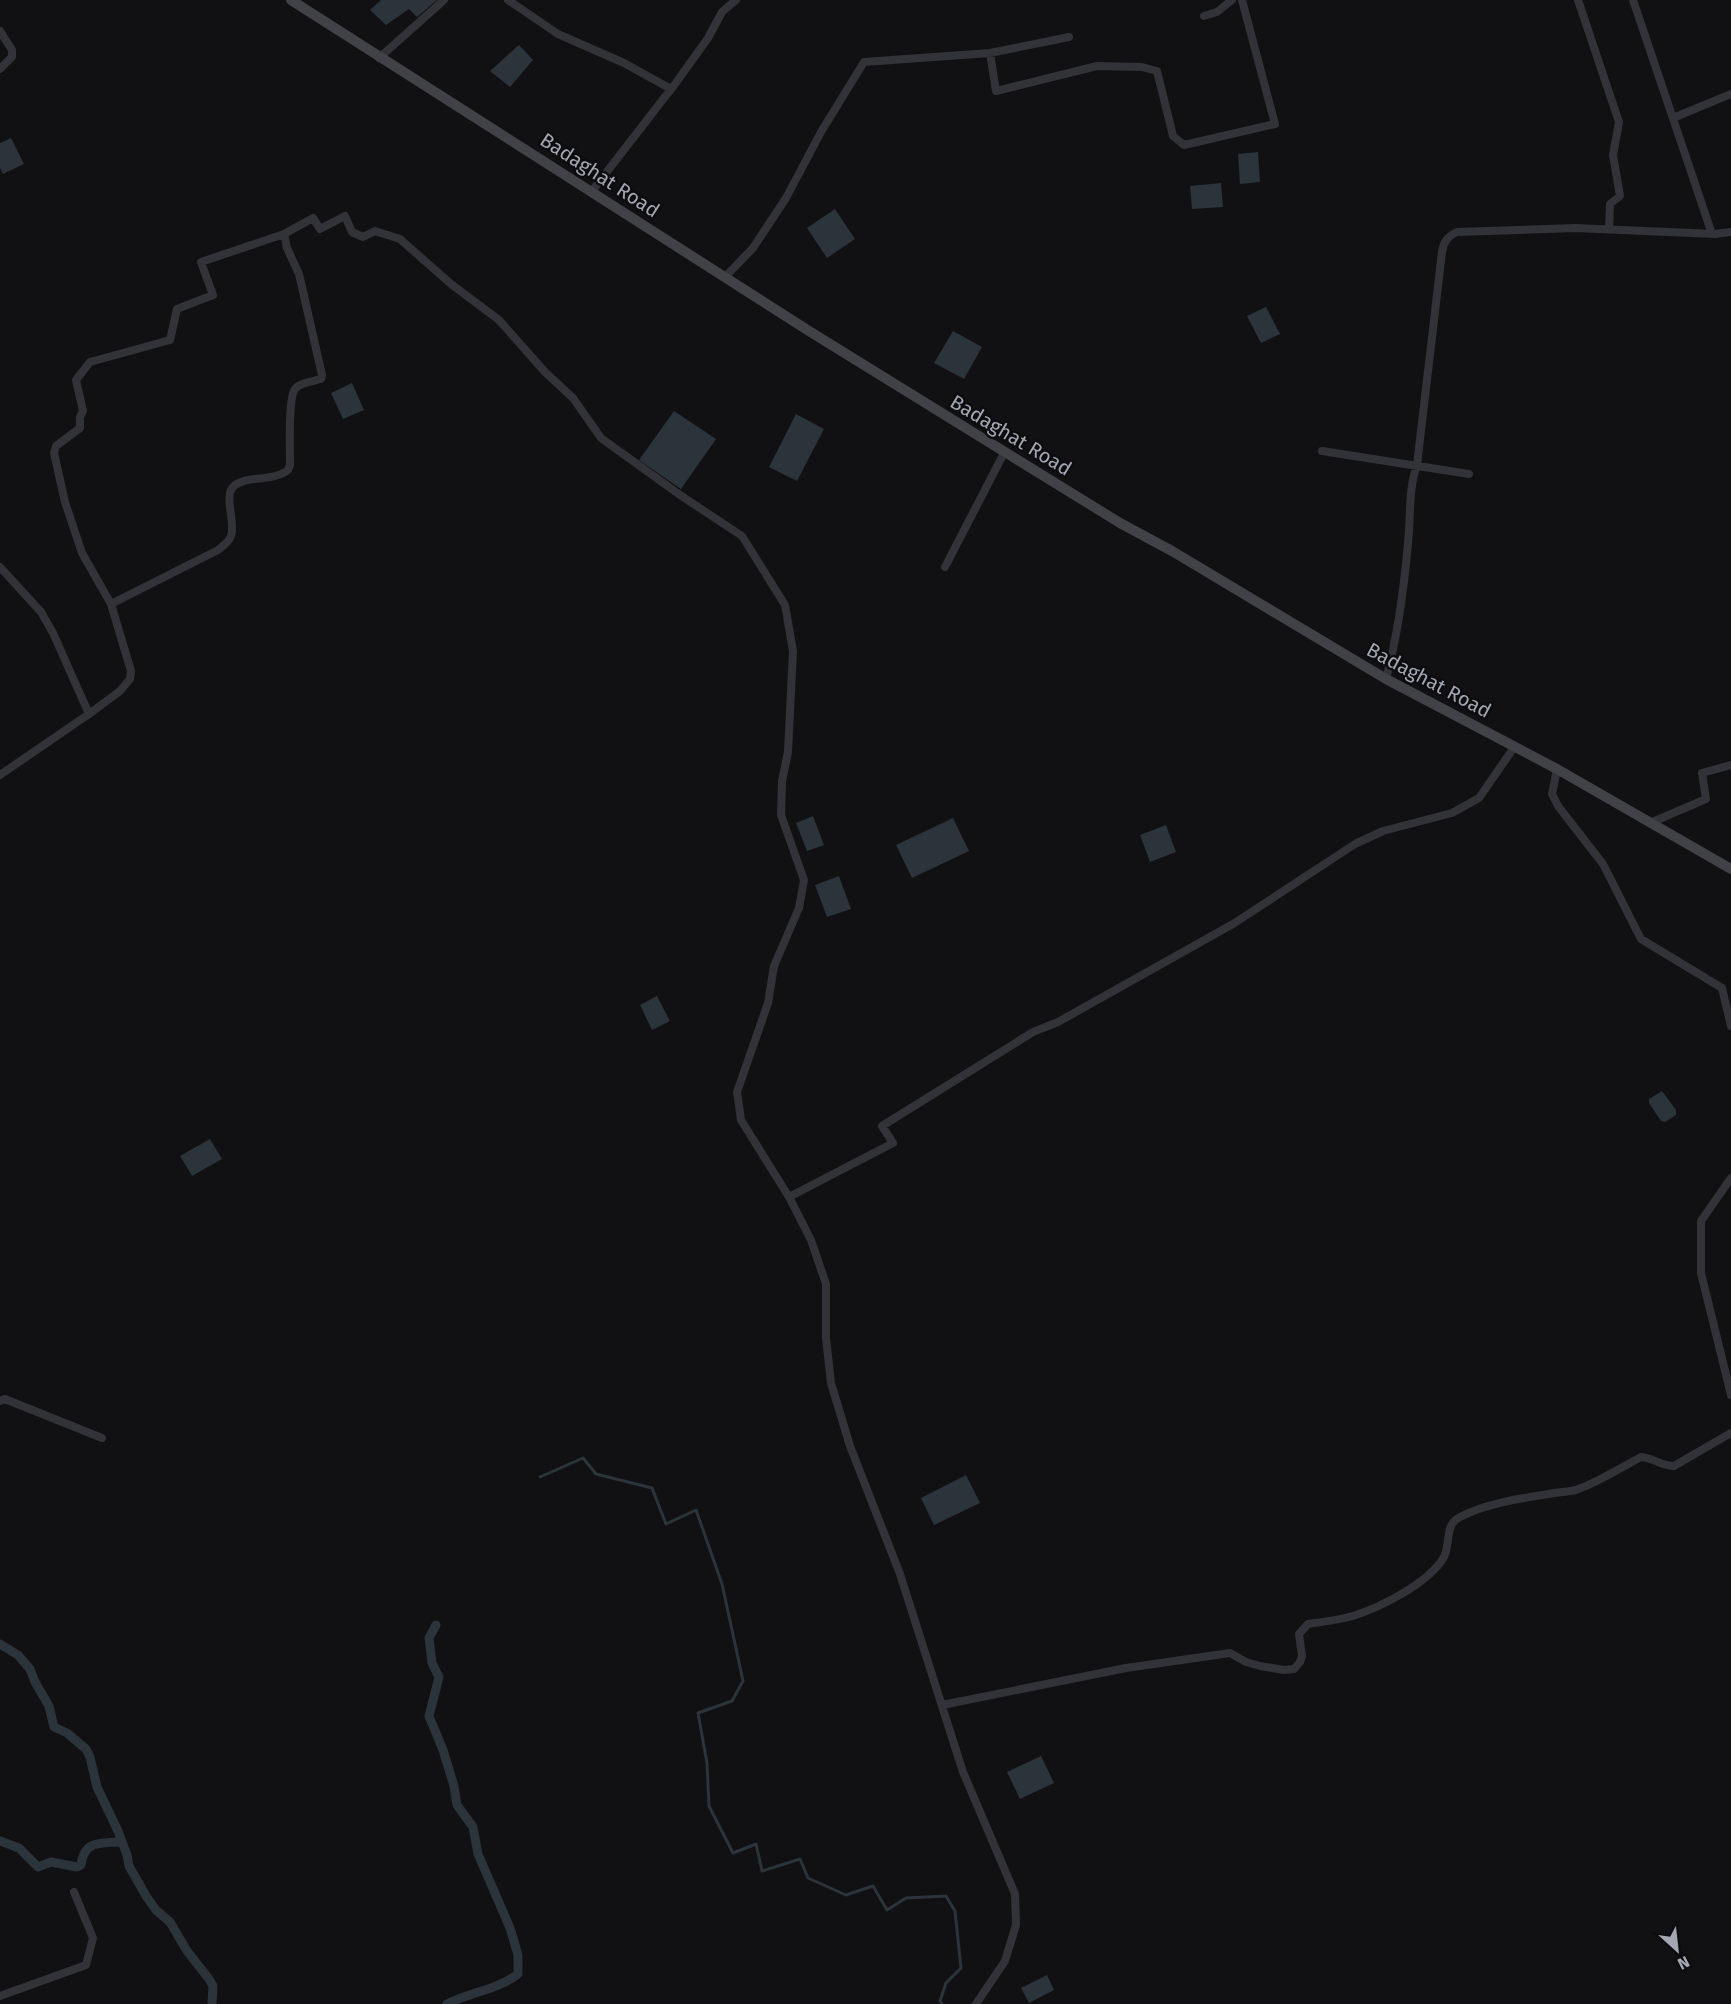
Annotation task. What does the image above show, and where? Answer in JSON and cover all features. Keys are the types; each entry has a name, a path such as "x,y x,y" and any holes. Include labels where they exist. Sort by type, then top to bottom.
{"main road":[{"name":"Badaghat Road","path":"291,0 1004,453 1386,679 1557,769 1731,869"}],"street":[{"path":"379,58 444,0"},
{"path":"508,0 558,34 624,63 671,89 670,91"},
{"path":"592,191 670,91 708,38 722,12 736,0"},
{"path":"1204,16 1217,12 1232,0"},
{"path":"990,53 996,91 1097,66 1142,67 1158,71 1173,136 1184,145 1275,124 1242,0"},
{"path":"1578,0 1619,122 1613,155 1620,196 1610,204 1609,230"},
{"path":"1633,0 1712,234"},
{"path":"0,31 12,50 12,57 0,69"},
{"path":"725,277 753,248 786,198 821,132 864,62 990,53 1069,37"},
{"path":"1673,118 1731,94"},
{"path":"0,776 120,691 130,679 131,671 111,604 82,553 65,502 54,453 56,446 80,428 80,417 83,411 76,380 90,363 170,340 177,309 213,295 201,262 284,234 313,218 320,229 345,216 352,232 363,237 375,231 400,239 451,284 499,321 545,372 573,398 601,438 742,536 785,605 793,660 788,752 782,782 781,815 804,880 799,908 774,966 768,1003 737,1092 741,1120 789,1197 812,1240 826,1284 826,1338 831,1383 850,1446 900,1574 963,1772 1015,1894 1016,1925 1005,1961 976,2004"},
{"path":"1386,679 1402,605 1412,481 1417,465 1442,252 1448,236 1457,232 1575,228 1712,234 1731,232"},
{"path":"111,604 218,550 232,535 229,494 232,487 240,482 273,477 288,470 293,390 321,379 322,375 299,274 287,248 284,234"},
{"path":"1322,451 1469,474"},
{"path":"945,567 1004,453"},
{"path":"0,567 41,612 53,633 89,714"},
{"path":"789,1197 893,1143 882,1126 901,1114 1033,1032 1058,1022 1233,924 1355,844 1383,831 1452,813 1479,798 1515,746"},
{"path":"1650,822 1706,799 1702,773 1731,765"},
{"path":"1557,769 1552,794 1558,806 1603,864 1641,939 1722,988 1731,1026"},
{"path":"1731,1178 1701,1221 1701,1273 1731,1395"},
{"path":"0,1401 5,1399 102,1438"},
{"path":"942,1705 1126,1668 1230,1653 1246,1662 1260,1666 1284,1670 1294,1669 1302,1656 1299,1634 1302,1629 1308,1624 1354,1615 1398,1596 1433,1572 1444,1556 1449,1543 1449,1530 1458,1517 1499,1504 1575,1490 1641,1457 1651,1458 1665,1466 1674,1466 1731,1433"},
{"path":"0,1996 86,1965 93,1938 74,1892"}],"shaded area":[{"path":"381,0 437,0 417,17 409,9 386,25 370,10"},
{"path":"519,45 533,60 510,87 490,71"},
{"path":"11,138 24,164 3,174 0,168 0,143"},
{"path":"1258,152 1260,182 1240,184 1238,154"},
{"path":"1221,183 1223,207 1192,209 1190,186"},
{"path":"835,209 855,239 827,258 807,228"},
{"path":"1266,307 1280,334 1261,343 1247,316"},
{"path":"953,331 982,347 964,379 934,363"},
{"path":"352,383 364,410 343,419 331,393"},
{"path":"674,411 716,439 681,489 639,460"},
{"path":"796,414 824,429 797,481 769,467"},
{"path":"813,816 824,845 807,851 796,823"},
{"path":"953,818 969,851 912,878 896,845"},
{"path":"1166,825 1176,852 1150,862 1140,835"},
{"path":"839,876 851,909 827,917 815,885"},
{"path":"657,996 670,1021 652,1030 640,1005"},
{"path":"1662,1091 1676,1110 1676,1115 1665,1122 1661,1121 1649,1103 1649,1099"},
{"path":"210,1139 222,1159 192,1176 180,1156"},
{"path":"966,1475 980,1503 934,1525 921,1498"},
{"path":"1041,1756 1054,1783 1020,1799 1007,1772"},
{"path":"1047,1975 1054,1990 1029,2003 1021,1988"}],"waterway":[{"path":"540,1477 583,1458 596,1474 652,1488 666,1524 696,1510 722,1584 743,1681 732,1701 698,1713 707,1763 709,1806 733,1853 756,1844 762,1871 800,1859 808,1878 846,1895 873,1886 887,1910 906,1898 946,1896 955,1911 961,1968 946,1983 940,2001 942,2004"},
{"path":"436,1625 429,1638 432,1663 439,1677 429,1716 443,1750 457,1805 473,1827 478,1854 510,1928 518,1955 518,1974 501,1984 447,2004"},
{"path":"0,1644 18,1655 30,1669 49,1706 54,1727 67,1733 86,1749 97,1787 118,1831 129,1866 146,1896 156,1910 170,1922 187,1951 209,1979 213,1986 212,2004"},
{"path":"0,1841 19,1848 38,1867 51,1862 77,1867 81,1865 86,1851 95,1844 122,1842"}]}
